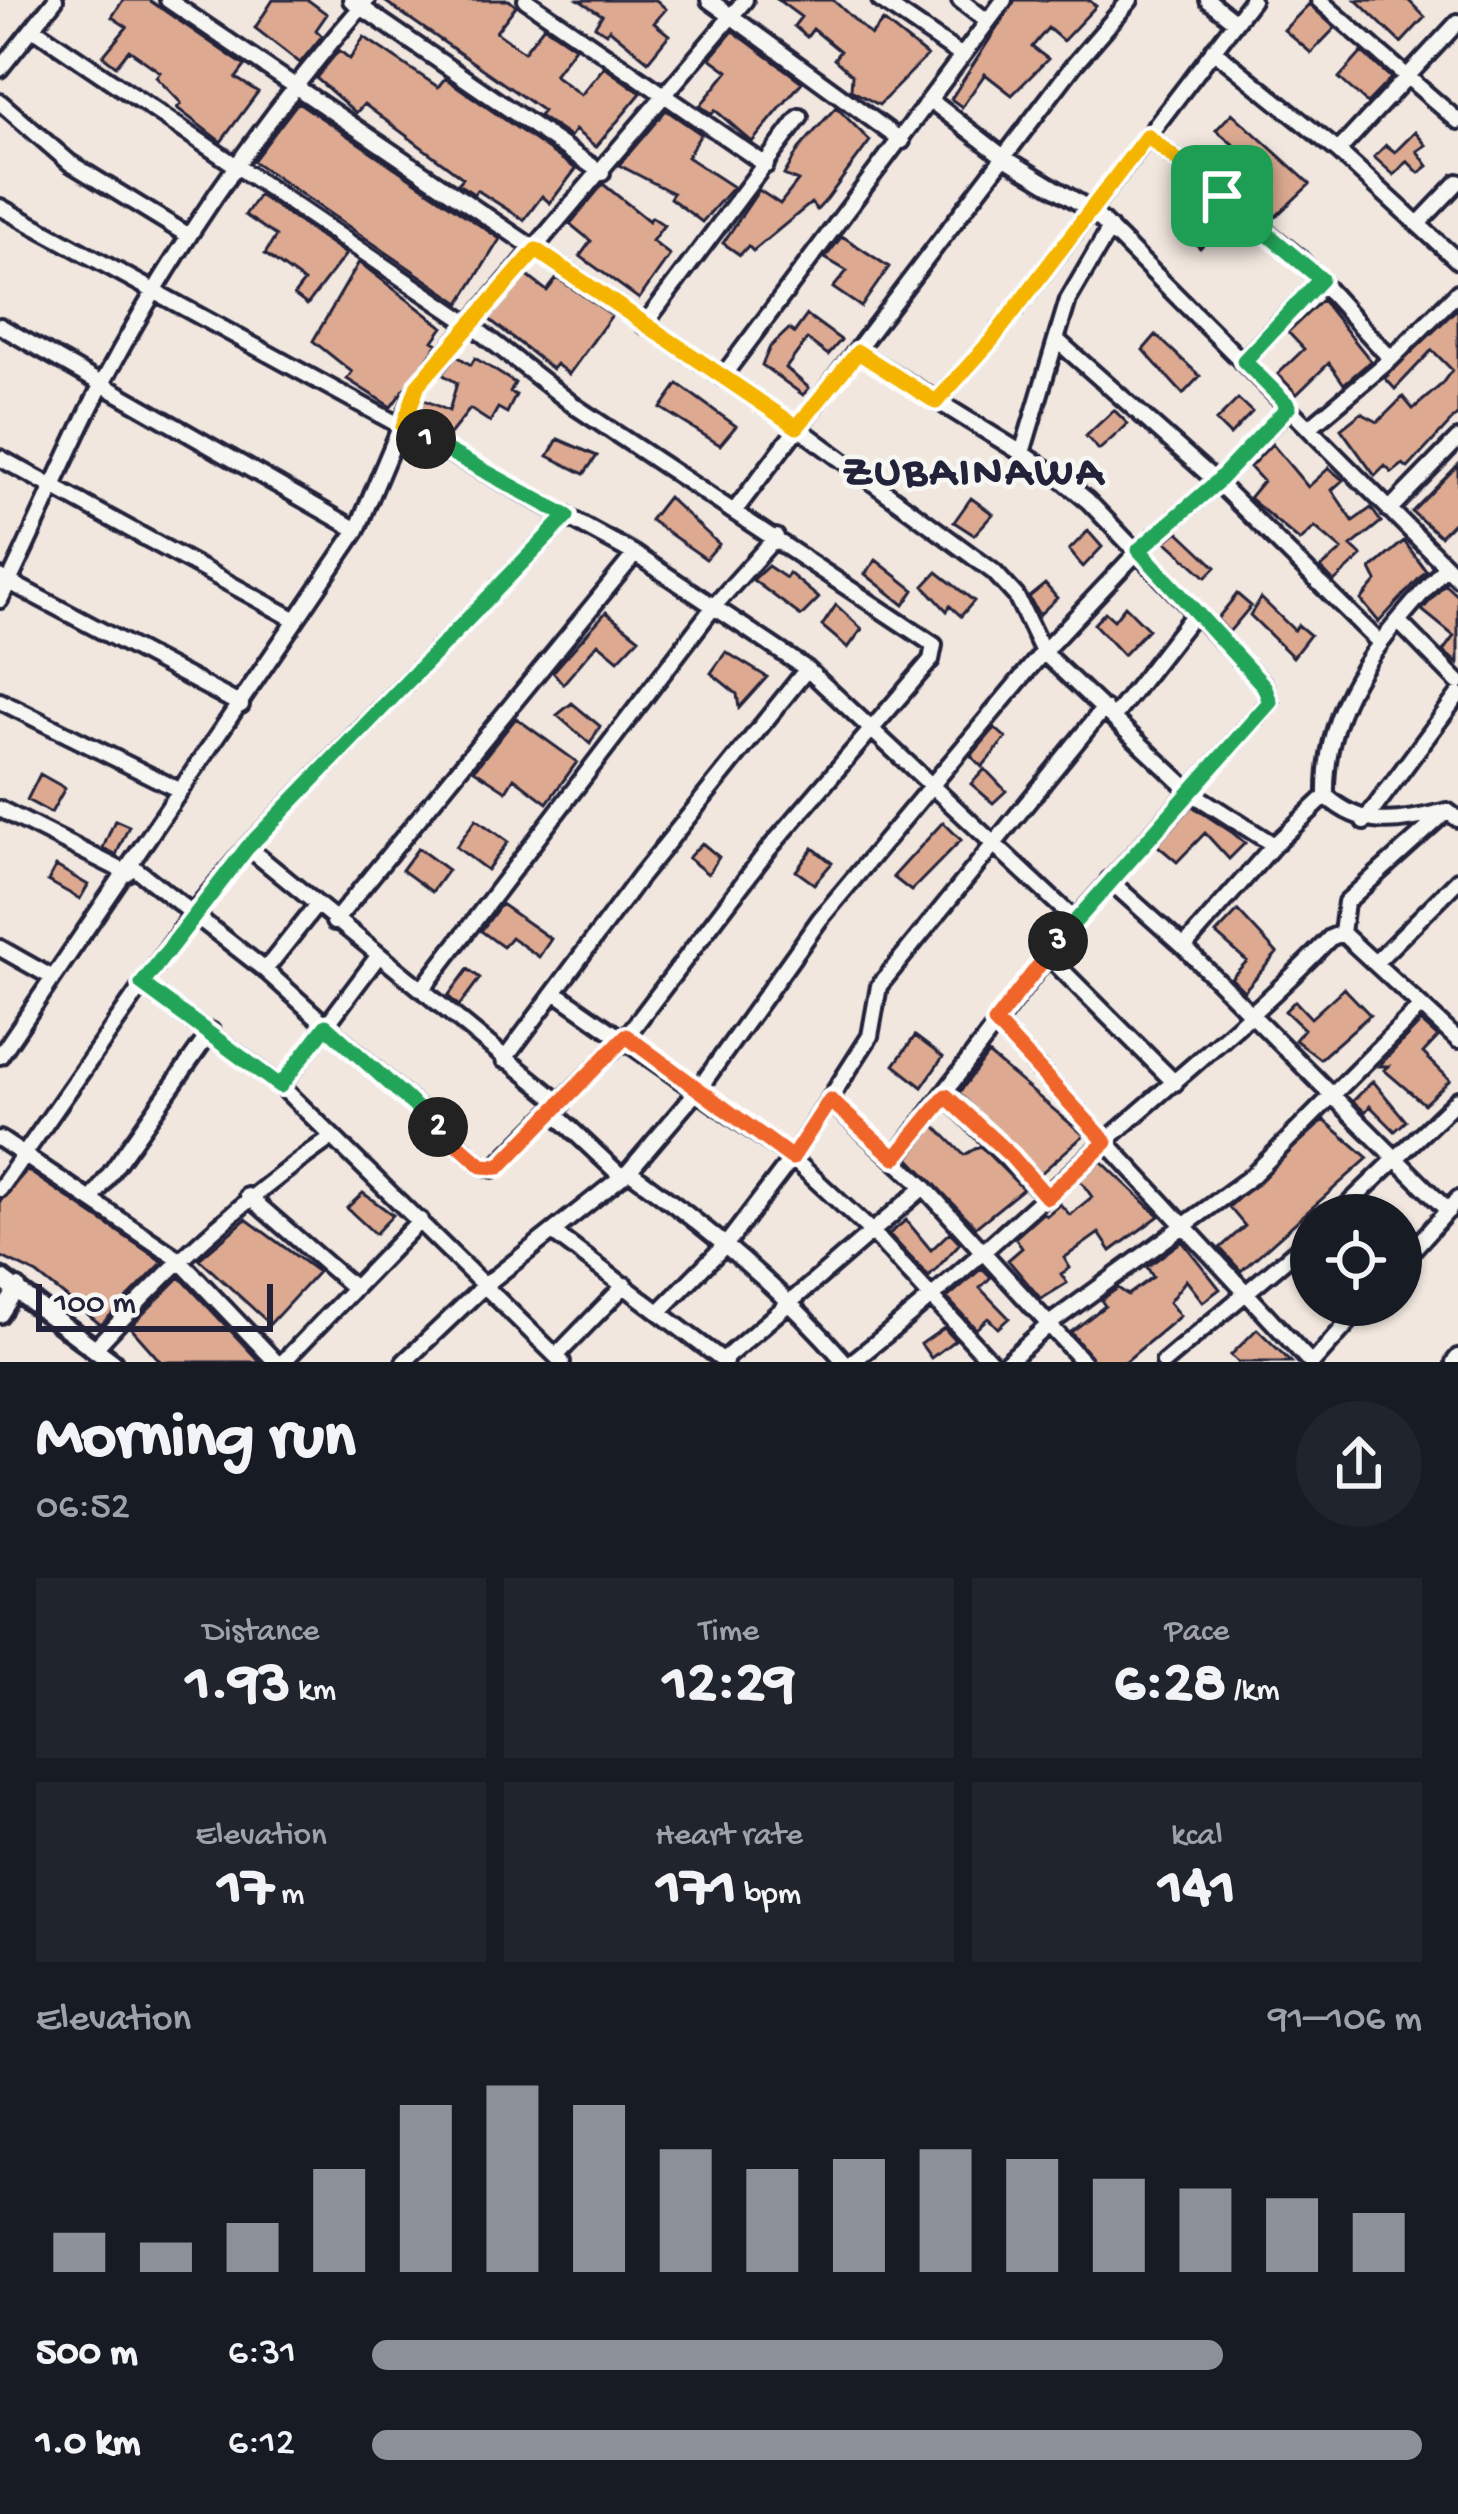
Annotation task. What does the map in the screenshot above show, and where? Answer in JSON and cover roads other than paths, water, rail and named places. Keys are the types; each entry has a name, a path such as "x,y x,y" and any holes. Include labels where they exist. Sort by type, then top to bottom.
{"street":[{"path":"0,69 55,0"},
{"path":"168,0 797,427 994,572 1016,596 1043,652 1192,793 1274,845"},
{"path":"526,0 766,165"},
{"path":"709,0 902,140"},
{"path":"0,1056 357,530 418,385 451,340 470,326 536,250 746,0"},
{"path":"880,0 962,56"},
{"path":"959,0 987,22"},
{"path":"722,377 1004,0"},
{"path":"736,509 1130,0"},
{"path":"1208,0 1234,21"},
{"path":"936,402 991,341 1252,0"},
{"path":"1319,0 1458,122"},
{"path":"0,600 4,580 100,387 186,234 360,2 602,173"},
{"path":"1338,151 1458,22"},
{"path":"0,809 129,870 194,911 488,1169 499,1167 626,1036 871,727 932,660 934,646 736,509 576,407 470,326 33,28"},
{"path":"1213,50 1338,151 1458,261"},
{"path":"930,100 1005,158 1091,210 1452,572 1379,642 1331,727 1326,796 1274,845 1184,947"},
{"path":"0,102 70,163 186,234"},
{"path":"644,326 800,117"},
{"path":"1147,136 1321,279 1390,359"},
{"path":"1418,224 1458,182"},
{"path":"0,207 151,294 567,516 715,605 807,669 1075,920"},
{"path":"1022,453 1080,272 1109,228"},
{"path":"1244,361 1321,279"},
{"path":"1310,427 1390,359 1458,292"},
{"path":"0,326 357,530"},
{"path":"1059,342 1217,482 1379,642"},
{"path":"858,352 1022,453 1088,501 1264,686 1270,702 1075,920 895,1158"},
{"path":"404,1362 484,1286 626,1174 698,1090 820,919 1043,652 1139,550 1217,482 1289,406"},
{"path":"1389,510 1458,439"},
{"path":"0,458 296,620"},
{"path":"0,1189 194,911 247,848 567,516"},
{"path":"423,988 715,605 776,537"},
{"path":"334,922 635,554"},
{"path":"4,580 241,705"},
{"path":"660,1312 728,1242 792,1158 875,1026 879,986 992,843 1194,614"},
{"path":"1398,621 1458,682"},
{"path":"504,1060 639,878 807,669"},
{"path":"1364,822 1458,694"},
{"path":"0,701 179,790"},
{"path":"1326,796 1364,822 1452,815"},
{"path":"1342,933 1346,902 1452,815"},
{"path":"247,848 315,907 423,988 626,1174 728,1242 848,1362 933,1299 1106,1142 1252,1019 1330,938 1342,933"},
{"path":"1109,880 1184,947 1395,1162 1453,1205 1422,1240"},
{"path":"1376,962 1458,880"},
{"path":"265,970 315,907"},
{"path":"1342,933 1457,1037"},
{"path":"0,948 53,978"},
{"path":"280,1086 379,956"},
{"path":"1047,956 1174,1083"},
{"path":"142,984 280,1086 559,1359 625,1286"},
{"path":"556,992 626,1036 792,1158 873,1232 991,1362"},
{"path":"1007,1362 1052,1322 1186,1229 1252,1176 1420,1006"},
{"path":"995,1022 1312,1362 1345,1326"},
{"path":"93,1198 211,1031"},
{"path":"946,1096 1047,1197"},
{"path":"830,1100 924,1187 1052,1322 1083,1362"},
{"path":"1360,1194 1458,1100"},
{"path":"98,1346 177,1258 248,1196 332,1137"},
{"path":"0,1139 177,1258 279,1362 420,1220"},
{"path":"555,1234 724,1361 924,1187"},
{"path":"248,1196 354,1288"},
{"path":"1164,1362 1290,1257"},
{"path":"0,1278 98,1346 112,1362"},
{"path":"0,1315 18,1287"}],"district":[{"name":"ZUBAINAWA","path":"974,467"}]}
